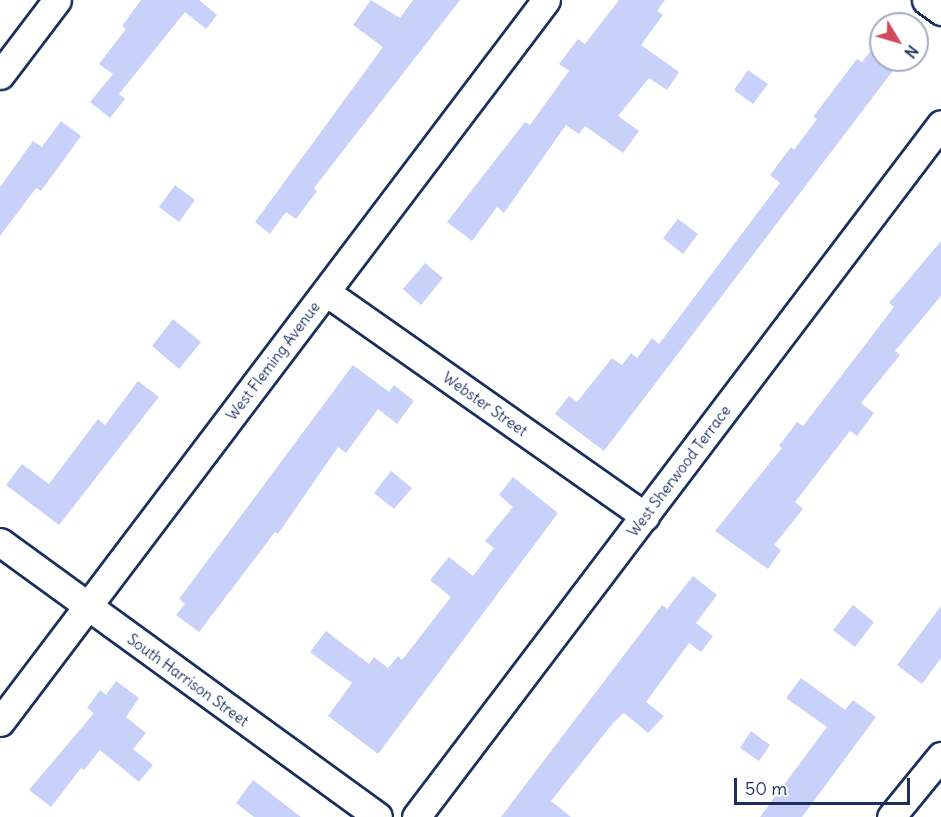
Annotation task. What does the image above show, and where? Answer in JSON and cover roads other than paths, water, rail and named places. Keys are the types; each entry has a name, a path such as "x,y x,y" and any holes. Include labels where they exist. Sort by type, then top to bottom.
{"street":[{"path":"0,75 57,0"},
{"name":"West Fleming Avenue","path":"0,722 546,0"},
{"path":"926,0 941,11"},
{"name":"West Sherwood Terrace","path":"416,817 941,124"},
{"name":"Webster Street","path":"326,292 645,516"},
{"name":"South Harrison Street","path":"0,542 86,607 378,817"},
{"path":"891,817 941,756"}]}
